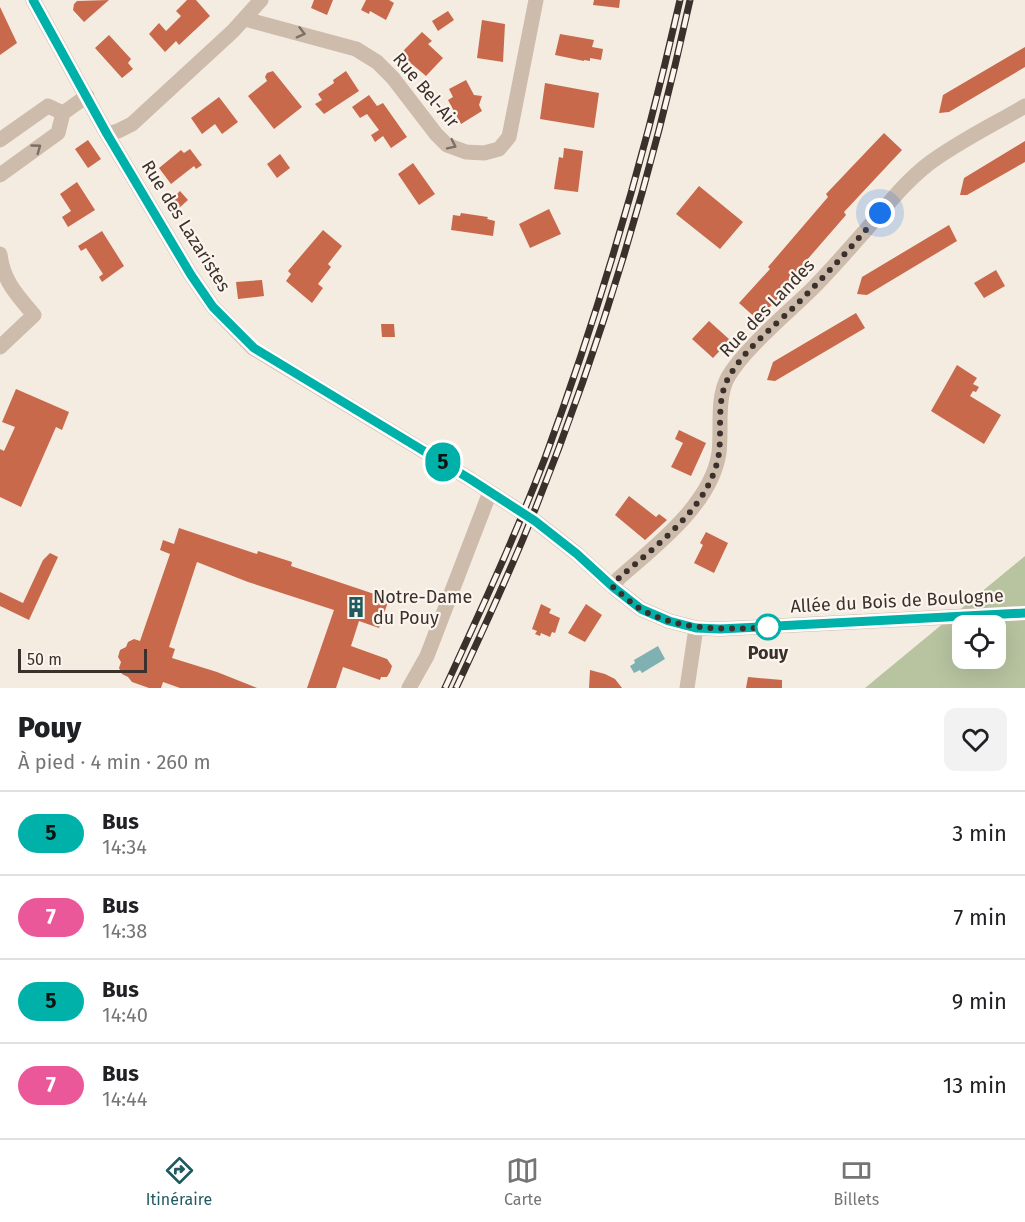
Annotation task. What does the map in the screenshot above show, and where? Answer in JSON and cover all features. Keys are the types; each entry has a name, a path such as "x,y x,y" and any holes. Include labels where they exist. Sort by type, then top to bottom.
{"street":[{"name":"Rue des Lazaristes","path":"33,0 107,134 191,275 213,307 254,348 490,492"},
{"path":"107,134 132,124 244,19 261,0"},
{"name":"Rue Bel-Air","path":"244,19 356,49 377,62 393,78 447,145 466,152 484,153 499,149 509,138 536,0"},
{"path":"0,175 58,133 63,113 87,96"},
{"path":"0,140 48,106 63,113"},
{"name":"Rue des Landes","path":"613,587 618,579 680,522 705,492 716,469 723,388 748,352 814,286 895,195 928,164 1025,106"},
{"path":"0,254 2,269 12,288 34,315 0,347"},
{"path":"409,688 427,656 490,492"},
{"name":"Allée du Bois de Boulogne","path":"490,492 560,541 641,609 669,621 696,628 777,627 1025,613"},
{"path":"687,688 696,628"}],"green space":[{"path":"1025,556 1025,688 865,688 952,616 952,669 1006,669 1006,615 953,615"}],"water":[{"path":"658,646 665,659 642,673 640,670 634,673 630,666 635,663 634,660"}],"building":[{"path":"109,0 84,22 73,10 77,1"},
{"path":"187,0 196,0 210,16 179,45 176,41 165,52 149,34 159,23 166,31 181,16 176,11"},
{"path":"314,0 333,0 327,15 311,8"},
{"path":"366,0 389,0 394,3 386,20 370,11 369,14 361,10"},
{"path":"594,0 620,0 619,8 593,5"},
{"path":"0,7 17,43 0,55"},
{"path":"448,11 454,20 438,31 432,21"},
{"path":"482,20 505,24 503,62 477,58"},
{"path":"422,32 432,41 428,44 443,58 426,76 400,54"},
{"path":"560,34 594,40 592,47 603,49 601,60 590,58 590,61 584,61 555,55"},
{"path":"109,35 131,59 128,63 133,69 122,78 95,48"},
{"path":"1025,47 1025,67 949,112 939,113 943,95"},
{"path":"273,71 302,107 274,129 248,96 267,81 265,77 267,73"},
{"path":"346,71 359,91 324,114 315,104 322,100 318,94"},
{"path":"466,80 474,95 482,96 479,105 482,111 461,124 448,100 453,97 449,89"},
{"path":"545,83 599,93 594,128 540,119"},
{"path":"369,95 377,106 383,103 407,137 391,148 383,136 375,142 371,135 379,130 367,114 360,118 352,107"},
{"path":"219,97 238,122 222,134 215,124 202,134 191,118"},
{"path":"884,133 902,150 844,212 846,215 758,320 739,303 770,269 768,267 828,197 826,194"},
{"path":"88,140 101,159 88,168 75,149"},
{"path":"1025,141 1025,162 967,195 960,195 964,178"},
{"path":"564,148 583,151 578,192 554,189 559,157 563,158"},
{"path":"190,149 202,165 196,169 194,166 171,184 159,168 181,150 184,153"},
{"path":"280,154 290,168 277,178 267,164"},
{"path":"413,163 435,194 419,205 398,174"},
{"path":"77,182 95,210 68,227 62,217 71,211 60,194"},
{"path":"699,186 743,222 720,249 676,214"},
{"path":"180,191 188,200 179,208 172,199"},
{"path":"549,209 561,234 530,248 519,224"},
{"path":"461,213 488,217 487,219 495,221 493,236 451,230 453,215 460,216"},
{"path":"949,225 957,241 867,295 857,294 862,277"},
{"path":"323,230 342,246 328,264 331,267 318,284 323,288 312,303 286,281 291,274 288,271"},
{"path":"102,231 124,266 102,282 99,277 103,274 86,248 81,251 78,246"},
{"path":"996,270 1005,286 984,298 974,283"},
{"path":"262,280 264,296 238,299 236,282"},
{"path":"856,313 865,328 775,381 767,380 773,362"},
{"path":"709,321 730,340 713,358 692,339"},
{"path":"381,324 394,324 395,337 382,337"},
{"path":"957,365 977,378 973,384 979,387 970,396 1001,415 984,444 931,411"},
{"path":"16,389 69,412 62,430 56,427 21,507 0,497 0,449 4,451 15,427 2,422"},
{"path":"679,430 706,443 691,476 671,467 683,443 675,439"},
{"path":"629,496 656,517 659,514 667,520 645,540 615,515"},
{"name":"Notre-Dame du Pouy","path":"179,528 257,554 258,551 292,562 291,566 389,599 379,628 359,621 351,646 387,659 392,666 387,677 381,677 380,680 343,667 336,688 307,688 334,610 248,582 197,562 169,647 175,649 172,658 257,688 180,688 163,682 161,688 149,688 132,682 122,674 119,668 120,650 134,639 140,641 170,554 160,550 163,540 174,544"},
{"path":"706,532 728,543 714,573 694,563 703,545 700,543"},
{"path":"50,553 58,557 29,620 0,606 0,592 23,603 43,560"},
{"path":"541,604 551,609 549,613 560,618 555,633 552,632 550,637 541,633 540,636 535,634 537,631 532,629"},
{"path":"586,604 602,615 585,642 568,633"},
{"path":"590,670 615,679 622,688 589,688"},
{"path":"748,677 782,680 782,688 746,688"}],"railway":[{"path":"445,688 522,517 565,402 620,231 652,116 680,0"},
{"path":"456,688 523,539 597,340 639,205 690,0"}],"bus line":[{"name":"5","path":"33,0 107,134 191,275 213,307 254,348 535,521 641,609 669,621 696,628 720,629 1025,613"}],"place":[{"name":"Notre-Dame du Pouy","path":"356,607"},
{"name":"Pouy","path":"768,627"}],"route":[{"path":"768,627 777,627 696,628 669,621 641,609 613,587 618,579 680,522 705,492 716,469 723,388 730,375 748,352 814,286 880,213"}]}
